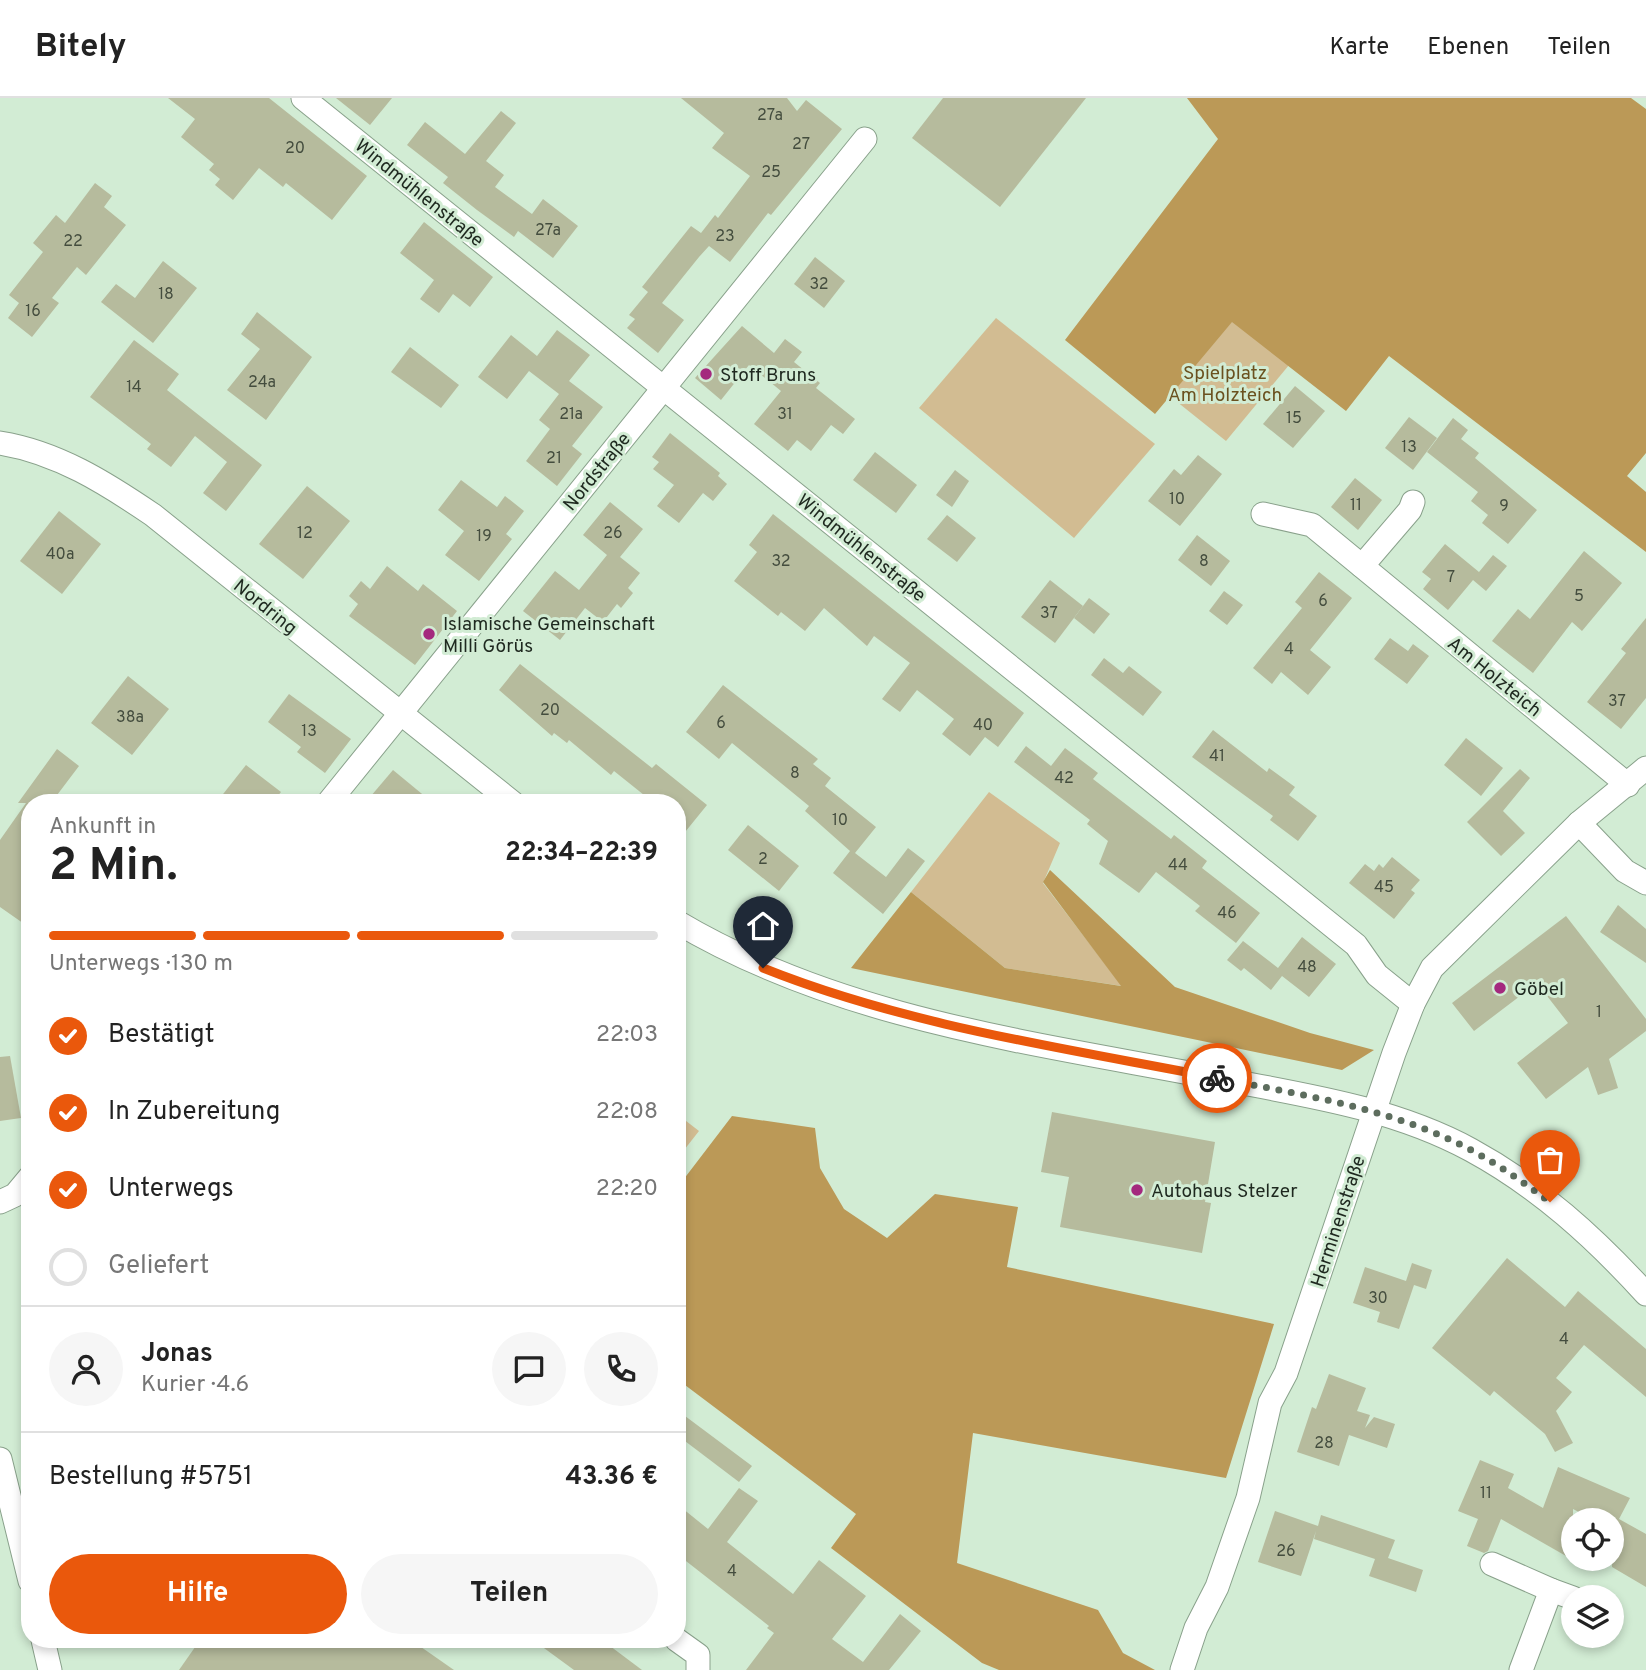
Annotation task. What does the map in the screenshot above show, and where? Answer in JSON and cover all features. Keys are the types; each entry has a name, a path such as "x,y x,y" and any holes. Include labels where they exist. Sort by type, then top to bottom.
{"street":[{"name":"Windmühlenstraße","path":"303,98 1356,945 1377,975 1413,1004"},
{"name":"Nordstraße","path":"335,794 865,139"},
{"name":"Nordring","path":"0,443 60,460 108,485 153,514 502,794"},
{"path":"1362,566 1410,510 1413,502"},
{"name":"Am Holzteich","path":"1264,514 1312,525 1628,785"},
{"name":"Herminenstraße","path":"1182,1670 1244,1511 1270,1404 1286,1373 1373,1112 1413,1004 1432,968 1580,823 1646,768"},
{"path":"1580,823 1625,871 1646,883"},
{"path":"686,927 763,968 818,990 890,1012 1316,1097 1429,1130 1469,1149 1515,1176 1592,1236 1646,1294"},
{"path":"0,1459 21,1544"},
{"path":"1492,1564 1561,1594"},
{"path":"1521,1670 1551,1590"},
{"path":"686,1646 698,1655 698,1670"},
{"path":"45,1648 50,1670"}],"green space":[{"name":"Spielplatz Am Holzteich","path":"1233,315 1294,359 1226,441 1166,393"},
{"path":"996,318 1155,444 1074,538 919,408"},
{"path":"989,792 1060,843 1043,883 1122,986 1005,968 911,892"},
{"path":"686,1121 699,1131 686,1148"}],"shaded area":[{"path":"1187,98 1631,98 1646,109 1646,453 1627,476 1646,492 1646,552 1389,356 1346,411 1232,322 1155,414 1065,340 1218,139"},
{"path":"1050,870 1175,987 1310,1033 1374,1050 1342,1070 851,968 911,892 1005,968 1121,986 1043,882"},
{"path":"732,1116 815,1128 820,1168 844,1209 887,1238 935,1194 1018,1207 1007,1267 1274,1324 1226,1478 973,1433 957,1563 1098,1610 1123,1653 1155,1670 999,1670 982,1663 831,1548 856,1514 686,1386 686,1176"}],"building":[{"path":"168,98 269,98 367,176 332,220 286,183 283,187 259,168 233,200 215,185 220,179 209,170 214,164 181,137 195,119"},
{"path":"336,98 392,98 370,125"},
{"path":"681,98 787,98 797,111 806,100 842,129 771,215 768,213 730,262 709,246 699,257 662,303 684,320 658,353 627,328 635,319 629,315 648,292 642,287 691,226 701,233 715,215 718,218 750,176 712,148 724,133"},
{"path":"943,98 1086,98 1000,207 912,138"},
{"path":"501,111 516,123 486,161 504,175 495,187 532,214 543,199 578,226 553,258 518,231 514,237 477,210 443,183 448,177 407,145 425,122 465,154"},
{"path":"95,183 112,196 104,207 126,225 86,275 77,267 52,298 59,303 32,337 8,318 19,303 9,295 43,252 33,243 56,215 65,223"},
{"path":"424,222 493,277 470,307 453,294 439,313 420,299 434,280 400,253"},
{"path":"815,257 845,281 824,308 794,284"},
{"path":"163,261 197,288 153,343 101,302 116,284 135,298"},
{"path":"257,312 312,357 266,420 227,390 260,349 241,334"},
{"path":"742,326 774,353 785,339 802,352 794,362 820,383 816,388 855,419 843,434 831,425 811,451 797,440 788,451 754,424 781,391 749,365 721,400 695,378"},
{"path":"557,330 590,355 569,381 603,407 572,446 582,454 557,486 526,461 550,429 539,420 559,394 529,371 507,399 478,377 511,335 537,356"},
{"path":"134,340 179,374 167,390 262,465 226,511 203,493 227,462 195,436 171,467 147,449 151,444 90,397"},
{"path":"410,347 459,385 441,408 391,372"},
{"path":"1295,386 1325,411 1293,448 1263,424"},
{"path":"1409,417 1437,438 1413,470 1385,448"},
{"path":"1453,418 1468,430 1461,439 1479,453 1475,458 1537,510 1508,544 1482,523 1488,515 1471,501 1478,492 1427,452"},
{"path":"670,433 720,473 718,476 727,484 713,501 703,493 679,523 657,506 674,485 653,469 659,462 652,457"},
{"path":"875,452 917,485 896,513 853,480"},
{"path":"1198,455 1222,474 1180,526 1148,501 1174,469 1181,475"},
{"path":"955,470 969,481 952,507 936,495"},
{"path":"1355,478 1382,500 1358,530 1331,507"},
{"path":"461,480 497,507 505,496 524,511 506,534 512,539 479,581 445,555 464,531 438,510"},
{"path":"307,486 350,521 303,579 259,544"},
{"path":"610,502 643,529 620,557 640,573 628,588 633,593 621,608 617,604 603,622 585,608 560,640 523,611 555,571 579,590 607,555 583,535"},
{"path":"59,511 101,544 62,594 20,561"},
{"path":"773,514 1024,713 998,747 985,737 970,756 942,734 954,719 917,690 900,712 882,699 910,663 874,636 867,646 824,608 805,631 781,612 778,616 734,581 757,552 749,545"},
{"path":"947,515 976,538 957,562 927,539"},
{"path":"1197,535 1230,561 1211,586 1178,560"},
{"path":"1445,544 1479,572 1493,555 1507,566 1486,591 1473,580 1448,610 1423,589 1431,579 1422,572"},
{"path":"1584,551 1622,583 1582,631 1572,622 1533,673 1492,641 1518,609 1530,619"},
{"path":"387,566 418,591 423,584 457,611 415,665 349,616 358,604 349,596 361,581 370,589"},
{"path":"1319,572 1352,598 1310,650 1331,667 1308,695 1281,672 1272,684 1253,668 1302,608 1295,602"},
{"path":"1050,580 1083,606 1055,643 1021,617"},
{"path":"1224,591 1243,605 1227,625 1209,611"},
{"path":"1089,598 1110,614 1094,634 1074,618"},
{"path":"1646,618 1646,698 1621,729 1587,702 1626,653 1621,649"},
{"path":"1390,638 1408,651 1413,644 1429,656 1407,684 1374,659"},
{"path":"1104,658 1123,673 1129,666 1162,692 1143,716 1091,675"},
{"path":"520,664 652,768 656,764 707,805 686,831 686,794 643,794 614,771 611,775 569,740 567,743 554,733 552,736 499,690"},
{"path":"128,676 169,709 132,755 91,723"},
{"path":"723,685 818,759 813,764 831,778 825,786 876,827 855,853 886,877 908,848 925,861 883,914 833,873 850,851 805,811 809,806 732,743 719,759 686,732"},
{"path":"289,694 351,739 325,773 297,752 301,747 268,722"},
{"path":"1213,730 1267,772 1269,768 1295,787 1289,795 1317,816 1298,841 1270,820 1273,816 1192,757"},
{"path":"1466,738 1503,768 1481,796 1444,765"},
{"path":"1026,746 1051,766 1065,748 1098,773 1093,779 1171,839 1174,835 1207,861 1202,868 1260,913 1236,943 1195,911 1200,906 1156,872 1139,893 1099,864 1108,841 1087,824 1090,820 1014,762"},
{"path":"57,749 79,766 58,794 24,794"},
{"path":"246,765 281,792 279,794 223,794"},
{"path":"1520,769 1530,778 1503,811 1525,833 1501,856 1467,822"},
{"path":"393,770 422,794 373,794"},
{"path":"21,810 21,922 0,907 0,840"},
{"path":"748,825 799,866 779,891 728,850"},
{"path":"1392,857 1420,880 1411,890 1415,893 1394,919 1349,883 1365,864 1374,871 1379,864 1383,868"},
{"path":"1618,905 1646,929 1646,963 1600,932"},
{"path":"1566,916 1646,1019 1646,1031 1609,1059 1618,1088 1598,1095 1588,1067 1546,1099 1517,1063 1568,1023 1537,983 1474,1031 1452,1003"},
{"path":"1302,937 1336,964 1309,997 1282,976 1271,990 1244,968 1241,971 1227,960 1243,941 1278,968"},
{"path":"10,1056 21,1118 0,1121 0,1057"},
{"name":"Autohaus Stelzer","path":"1052,1112 1215,1142 1205,1202 1211,1203 1202,1253 1060,1227 1069,1177 1041,1172"},
{"path":"1507,1258 1565,1307 1578,1291 1646,1349 1646,1397 1584,1345 1556,1378 1572,1392 1556,1411 1573,1443 1555,1452 1545,1434 1494,1391 1490,1396 1432,1348"},
{"path":"1412,1263 1432,1270 1426,1289 1414,1285 1399,1329 1377,1322 1380,1312 1353,1303 1365,1267 1406,1281"},
{"path":"1329,1374 1366,1388 1357,1411 1370,1415 1365,1428 1374,1417 1395,1424 1387,1448 1349,1435 1339,1466 1297,1452 1312,1407 1316,1409"},
{"path":"686,1417 752,1466 739,1482 686,1442"},
{"path":"1480,1460 1514,1474 1508,1488 1543,1508 1558,1467 1630,1498 1624,1509 1561,1508 1561,1553 1501,1519 1488,1551 1484,1553 1467,1546 1478,1519 1458,1511"},
{"path":"739,1488 758,1501 727,1542 793,1594 819,1560 866,1596 832,1639 863,1662 900,1614 921,1631 889,1670 746,1670 774,1633 767,1628 769,1626 686,1561 686,1511 708,1529"},
{"path":"1275,1511 1318,1526 1321,1515 1395,1540 1388,1558 1423,1570 1416,1592 1369,1576 1375,1559 1314,1539 1316,1531 1301,1576 1258,1562"},
{"path":"1624,1522 1646,1534 1646,1587 1619,1571 1624,1571"},
{"path":"194,1648 422,1648 454,1670 179,1670"},
{"path":"544,1648 613,1648 642,1670 574,1670"}],"way so far":[{"path":"1217,1078 1330,1100 1416,1125 1469,1149 1515,1176 1550,1202"}],"place":[{"name":"Stoff Bruns","path":"706,374"},
{"name":"Islamische Gemeinschaft Milli Görüs","path":"429,634"},
{"name":"Göbel","path":"1500,988"},
{"name":"Autohaus Stelzer","path":"1137,1190"}],"route":[{"path":"763,968 818,990 890,1012 1217,1078"}]}
